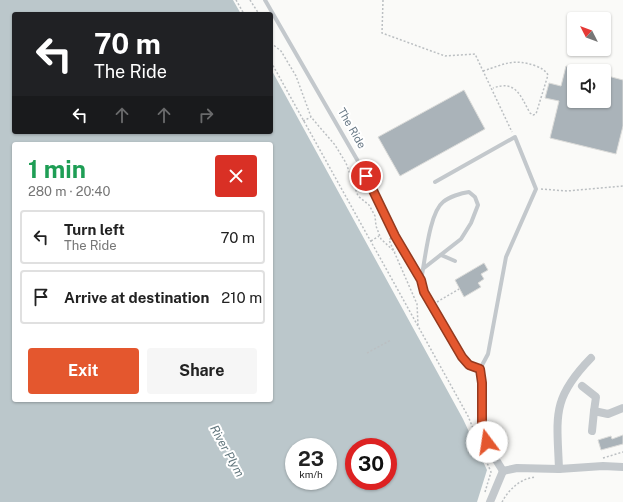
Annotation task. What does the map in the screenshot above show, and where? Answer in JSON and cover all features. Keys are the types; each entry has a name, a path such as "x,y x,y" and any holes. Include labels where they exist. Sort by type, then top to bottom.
{"street":[{"path":"559,469 558,421 561,402 570,384 591,358"},
{"path":"480,369 482,383 482,427 493,455 503,471"},
{"path":"582,386 596,397 592,431"},
{"path":"594,411 608,414 623,408"},
{"path":"503,471 517,468 559,469 602,466 623,467"},
{"path":"490,502 503,471"}],"lane":[{"name":"The Ride","path":"266,0 273,12"},
{"name":"The Ride","path":"273,12 374,189 395,236 421,280 424,292 432,306 462,357 469,365 480,369"},
{"path":"435,182 515,137 536,189 506,257 488,354 480,369"},
{"path":"421,280 424,268 424,257 436,212 442,202 462,193 469,192 475,197 478,205 471,223 461,239 424,268"},
{"path":"441,255 455,261"}],"path":[{"path":"236,0 243,12"},
{"path":"250,0 258,12"},
{"path":"383,0 382,33 445,56 475,54 515,137"},
{"path":"273,45 281,51 296,76 311,117 335,146 346,163 358,196 369,205 375,216 380,239 395,252"},
{"path":"483,70 512,62 523,62 541,68 548,76 536,114 533,115 530,113 515,89 509,85 503,85 493,89"},
{"path":"273,66 468,416 491,472 484,494"},
{"path":"304,121 311,117"},
{"path":"536,189 567,191 623,186"},
{"path":"371,241 379,236"},
{"path":"395,236 389,240 418,304 418,327"},
{"path":"432,306 459,289"},
{"path":"367,353 390,340"},
{"path":"502,502 513,487 531,477 542,476"}],"water":[{"name":"River Plym","path":"0,0 233,0 240,12 12,12 12,134 273,134 273,73 463,419 487,470 477,502 0,502"}],"building":[{"path":"567,66 567,108 611,108 611,77 623,80 623,126 616,154 550,138 559,101 545,98 549,83 561,86"},
{"path":"464,90 485,129 400,176 378,137"},
{"path":"484,263 488,270 481,274 484,279 478,283 481,287 464,297 455,280"},
{"path":"623,435 623,444 601,450 598,440 611,436 612,439"}],"route":[{"path":"366,176 374,189 395,236 421,280 424,292 462,357 469,365 480,369 483,411 482,427 487,442"}]}
